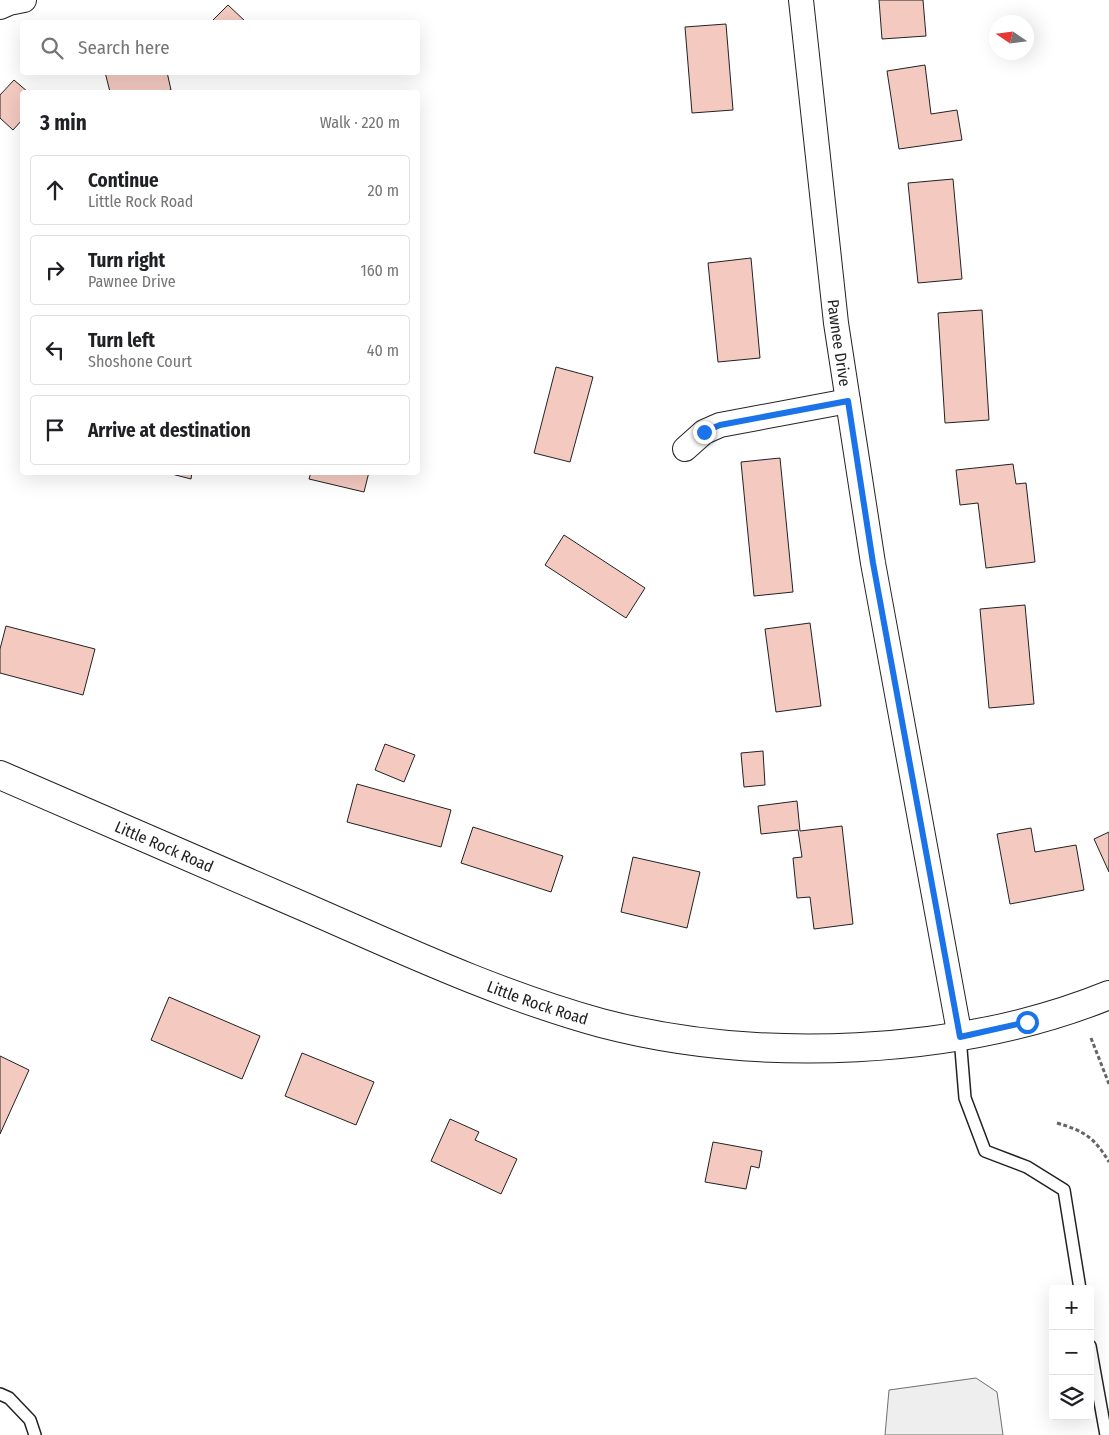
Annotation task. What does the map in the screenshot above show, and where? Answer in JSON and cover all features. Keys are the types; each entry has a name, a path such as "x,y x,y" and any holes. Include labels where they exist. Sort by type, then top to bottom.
{"main road":[{"name":"Little Rock Road","path":"0,775 460,974 543,1005 604,1023 670,1037 749,1046 802,1048 880,1046 960,1037 1027,1022 1109,996"}],"street":[{"path":"0,7 24,0"},
{"name":"Pawnee Drive","path":"801,0 836,323 873,563 960,1037"},
{"path":"686,449 704,432 720,425 848,401"}],"lane":[{"path":"960,1037 965,1098 985,1150 1027,1167 1064,1190 1079,1285"},
{"path":"1094,1368 1106,1435"},
{"path":"0,1394 9,1398 30,1420 35,1435"}],"path":[{"path":"1091,1038 1109,1084"},
{"path":"1057,1123 1076,1129 1090,1138 1101,1149 1109,1162"}],"shaded area":[{"path":"976,1378 997,1392 1003,1435 885,1435 889,1390"}],"building":[{"path":"879,0 923,0 926,36 882,39"},
{"path":"228,5 244,20 213,20"},
{"path":"726,24 733,110 692,113 685,27"},
{"path":"925,65 931,114 957,110 962,140 899,149 887,71"},
{"path":"106,75 168,75 171,90 110,90"},
{"path":"14,80 26,90 20,90 20,122 13,130 0,118 0,95"},
{"path":"953,179 962,279 918,283 908,183"},
{"path":"751,258 760,358 718,362 708,263"},
{"path":"982,310 989,420 945,423 938,313"},
{"path":"556,367 593,377 570,462 534,453"},
{"path":"780,458 793,592 754,596 741,462"},
{"path":"1013,464 1016,484 1026,483 1035,562 986,568 978,503 960,505 956,470"},
{"path":"176,475 192,475 191,479"},
{"path":"310,475 368,475 364,492 309,479"},
{"path":"564,535 645,588 626,618 545,565"},
{"path":"1025,605 1034,704 989,708 980,609"},
{"path":"810,623 821,706 776,712 765,629"},
{"path":"6,626 95,649 83,695 0,673 0,649"},
{"path":"385,744 415,755 404,782 375,770"},
{"path":"763,751 765,785 744,787 741,753"},
{"path":"357,784 451,810 441,847 347,822"},
{"path":"797,801 800,831 842,826 853,924 814,929 810,897 797,898 793,858 802,857 798,830 761,834 758,806"},
{"path":"473,827 563,856 551,892 461,863"},
{"path":"1031,828 1035,852 1076,845 1084,890 1010,904 997,834"},
{"path":"1109,832 1109,872 1094,839"},
{"path":"633,857 700,872 687,928 621,912"},
{"path":"169,997 260,1036 242,1079 151,1040"},
{"path":"302,1053 374,1082 356,1125 285,1096"},
{"path":"0,1056 29,1070 0,1134"},
{"path":"450,1119 479,1132 475,1140 517,1159 501,1194 431,1161"},
{"path":"713,1142 762,1151 759,1168 751,1166 746,1189 705,1182"}],"route":[{"path":"704,432 720,425 848,401 873,563 960,1037 1027,1022"}]}
